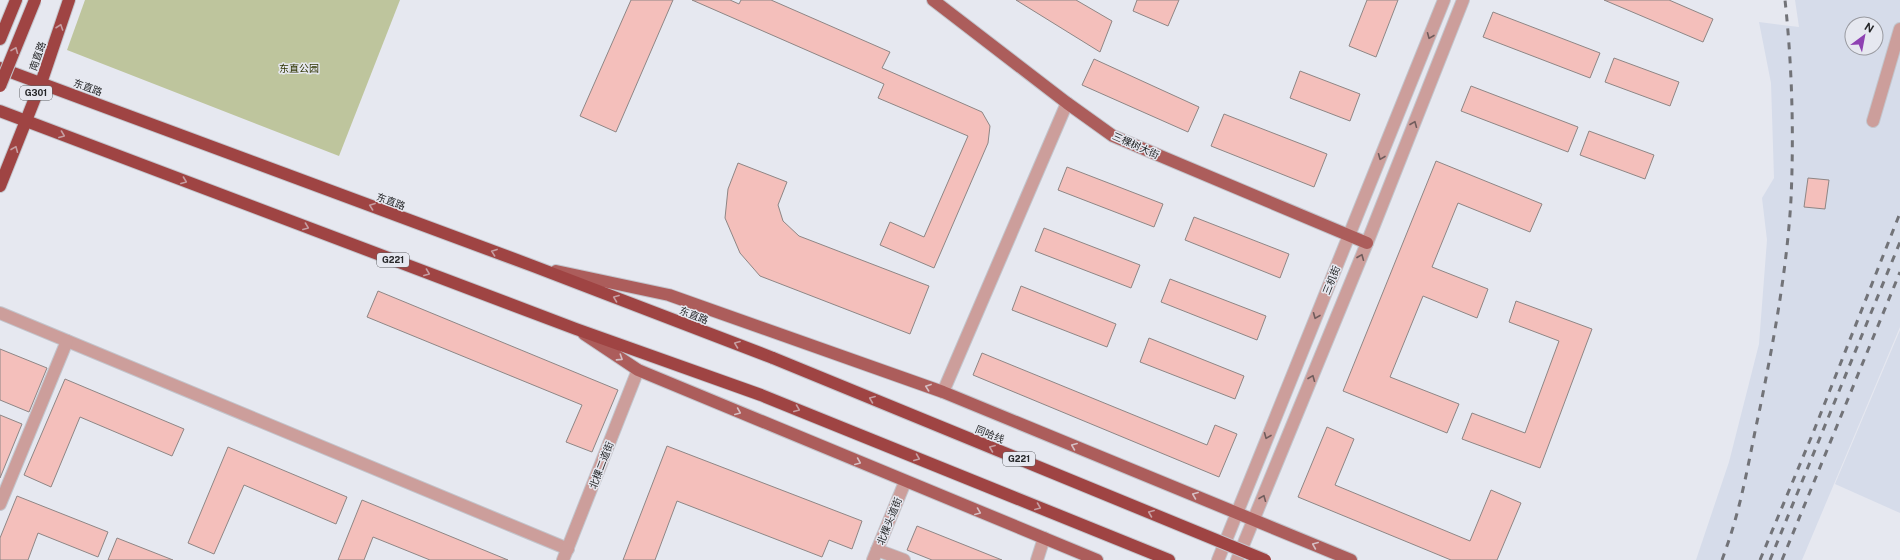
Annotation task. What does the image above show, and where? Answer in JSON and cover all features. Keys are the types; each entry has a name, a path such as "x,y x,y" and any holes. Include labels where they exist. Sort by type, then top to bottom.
{"highway":[{"path":"0,39 16,0"},
{"path":"0,86 35,0"},
{"name":"南直路","path":"0,186 41,82 69,0"},
{"name":"东直路","path":"0,68 533,266 773,358"},
{"name":"G221","path":"0,111 576,329 761,394 1169,560"},
{"name":"同哈线","path":"773,358 1265,560"}],"main road":[{"name":"三棵树大街","path":"933,0 1067,104 1113,136 1367,242"},
{"path":"533,266 669,295 943,392 1351,560"},
{"path":"576,329 638,370 1096,560"}],"street":[{"name":"三机街","path":"1218,560 1236,512 1444,0"},
{"name":"三机街","path":"1237,560 1367,242 1463,0"},
{"path":"1873,121 1900,28"},
{"path":"943,392 1067,104"},
{"path":"0,313 566,554"},
{"path":"0,504 68,341"},
{"name":"北棵二道街","path":"566,554 638,370"},
{"name":"北棵头道街","path":"875,555 905,482"},
{"path":"1037,560 1044,538"},
{"path":"875,555 904,560"}],"shaded area":[{"path":"1795,0 1900,0 1900,327 1802,560 1696,560 1729,462 1759,344 1767,240 1762,198 1774,178 1771,83 1759,22 1799,27"},
{"path":"1900,330 1900,513 1835,484"}],"green space":[{"name":"东直公园","path":"85,0 400,0 339,156 67,50"}],"building":[{"path":"631,0 673,0 616,132 580,116"},
{"path":"692,0 730,0 739,4 741,0 771,0 890,52 882,68 982,112 990,126 988,143 934,268 880,245 890,222 924,237 968,136 878,98 884,84"},
{"path":"1016,0 1076,0 1112,21 1100,52"},
{"path":"1137,0 1179,0 1168,26 1133,11"},
{"path":"1367,0 1398,0 1376,57 1349,46"},
{"path":"1604,0 1669,0 1713,19 1703,42"},
{"path":"1493,12 1600,53 1590,78 1483,37"},
{"path":"1614,58 1679,82 1670,106 1605,82"},
{"path":"1094,59 1199,107 1188,132 1082,85"},
{"path":"1300,71 1360,94 1350,121 1290,98"},
{"path":"1471,86 1578,127 1568,152 1461,111"},
{"path":"1224,114 1327,154 1314,187 1211,146"},
{"path":"1589,131 1654,155 1645,179 1580,155"},
{"path":"1436,161 1542,204 1530,232 1458,203 1432,267 1488,289 1477,318 1423,296 1390,377 1459,404 1447,433 1343,391"},
{"path":"738,163 787,182 778,205 783,221 799,236 929,286 910,334 760,276 740,253 725,218 728,189"},
{"path":"1067,167 1163,204 1154,227 1058,190"},
{"path":"1808,178 1829,180 1825,209 1804,207"},
{"path":"1194,217 1289,254 1280,278 1185,240"},
{"path":"1044,228 1140,265 1131,288 1035,251"},
{"path":"1170,279 1266,316 1257,340 1161,302"},
{"path":"1021,286 1116,324 1107,347 1012,310"},
{"path":"378,291 618,390 592,452 566,442 582,405 367,317"},
{"path":"1516,301 1592,329 1540,468 1462,439 1472,413 1525,433 1559,341 1509,322"},
{"path":"1149,338 1244,376 1235,399 1140,362"},
{"path":"0,349 47,368 29,412 0,400"},
{"path":"982,353 1207,445 1215,425 1237,434 1219,477 973,375"},
{"path":"65,379 184,429 172,456 80,417 51,487 24,475"},
{"path":"0,415 22,424 0,478"},
{"path":"1327,427 1354,439 1335,485 1470,541 1491,490 1521,503 1497,560 1451,560 1298,497"},
{"path":"667,446 862,521 852,549 829,540 822,557 677,501 655,560 623,560"},
{"path":"228,447 347,497 336,524 244,485 214,554 188,543"},
{"path":"17,496 108,532 98,557 38,533 28,560 0,560 0,538"},
{"path":"362,500 508,560 430,560 373,537 364,560 338,560"},
{"path":"917,526 1002,560 932,560 907,550"},
{"path":"117,538 173,560 108,560"}],"railway":[{"path":"1722,560 1736,517 1749,462 1775,330 1789,225 1792,174 1792,124 1791,74 1785,0"},
{"path":"1760,560 1813,433 1900,213"},
{"path":"1770,560 1900,242"},
{"path":"1782,560 1900,272"}]}
